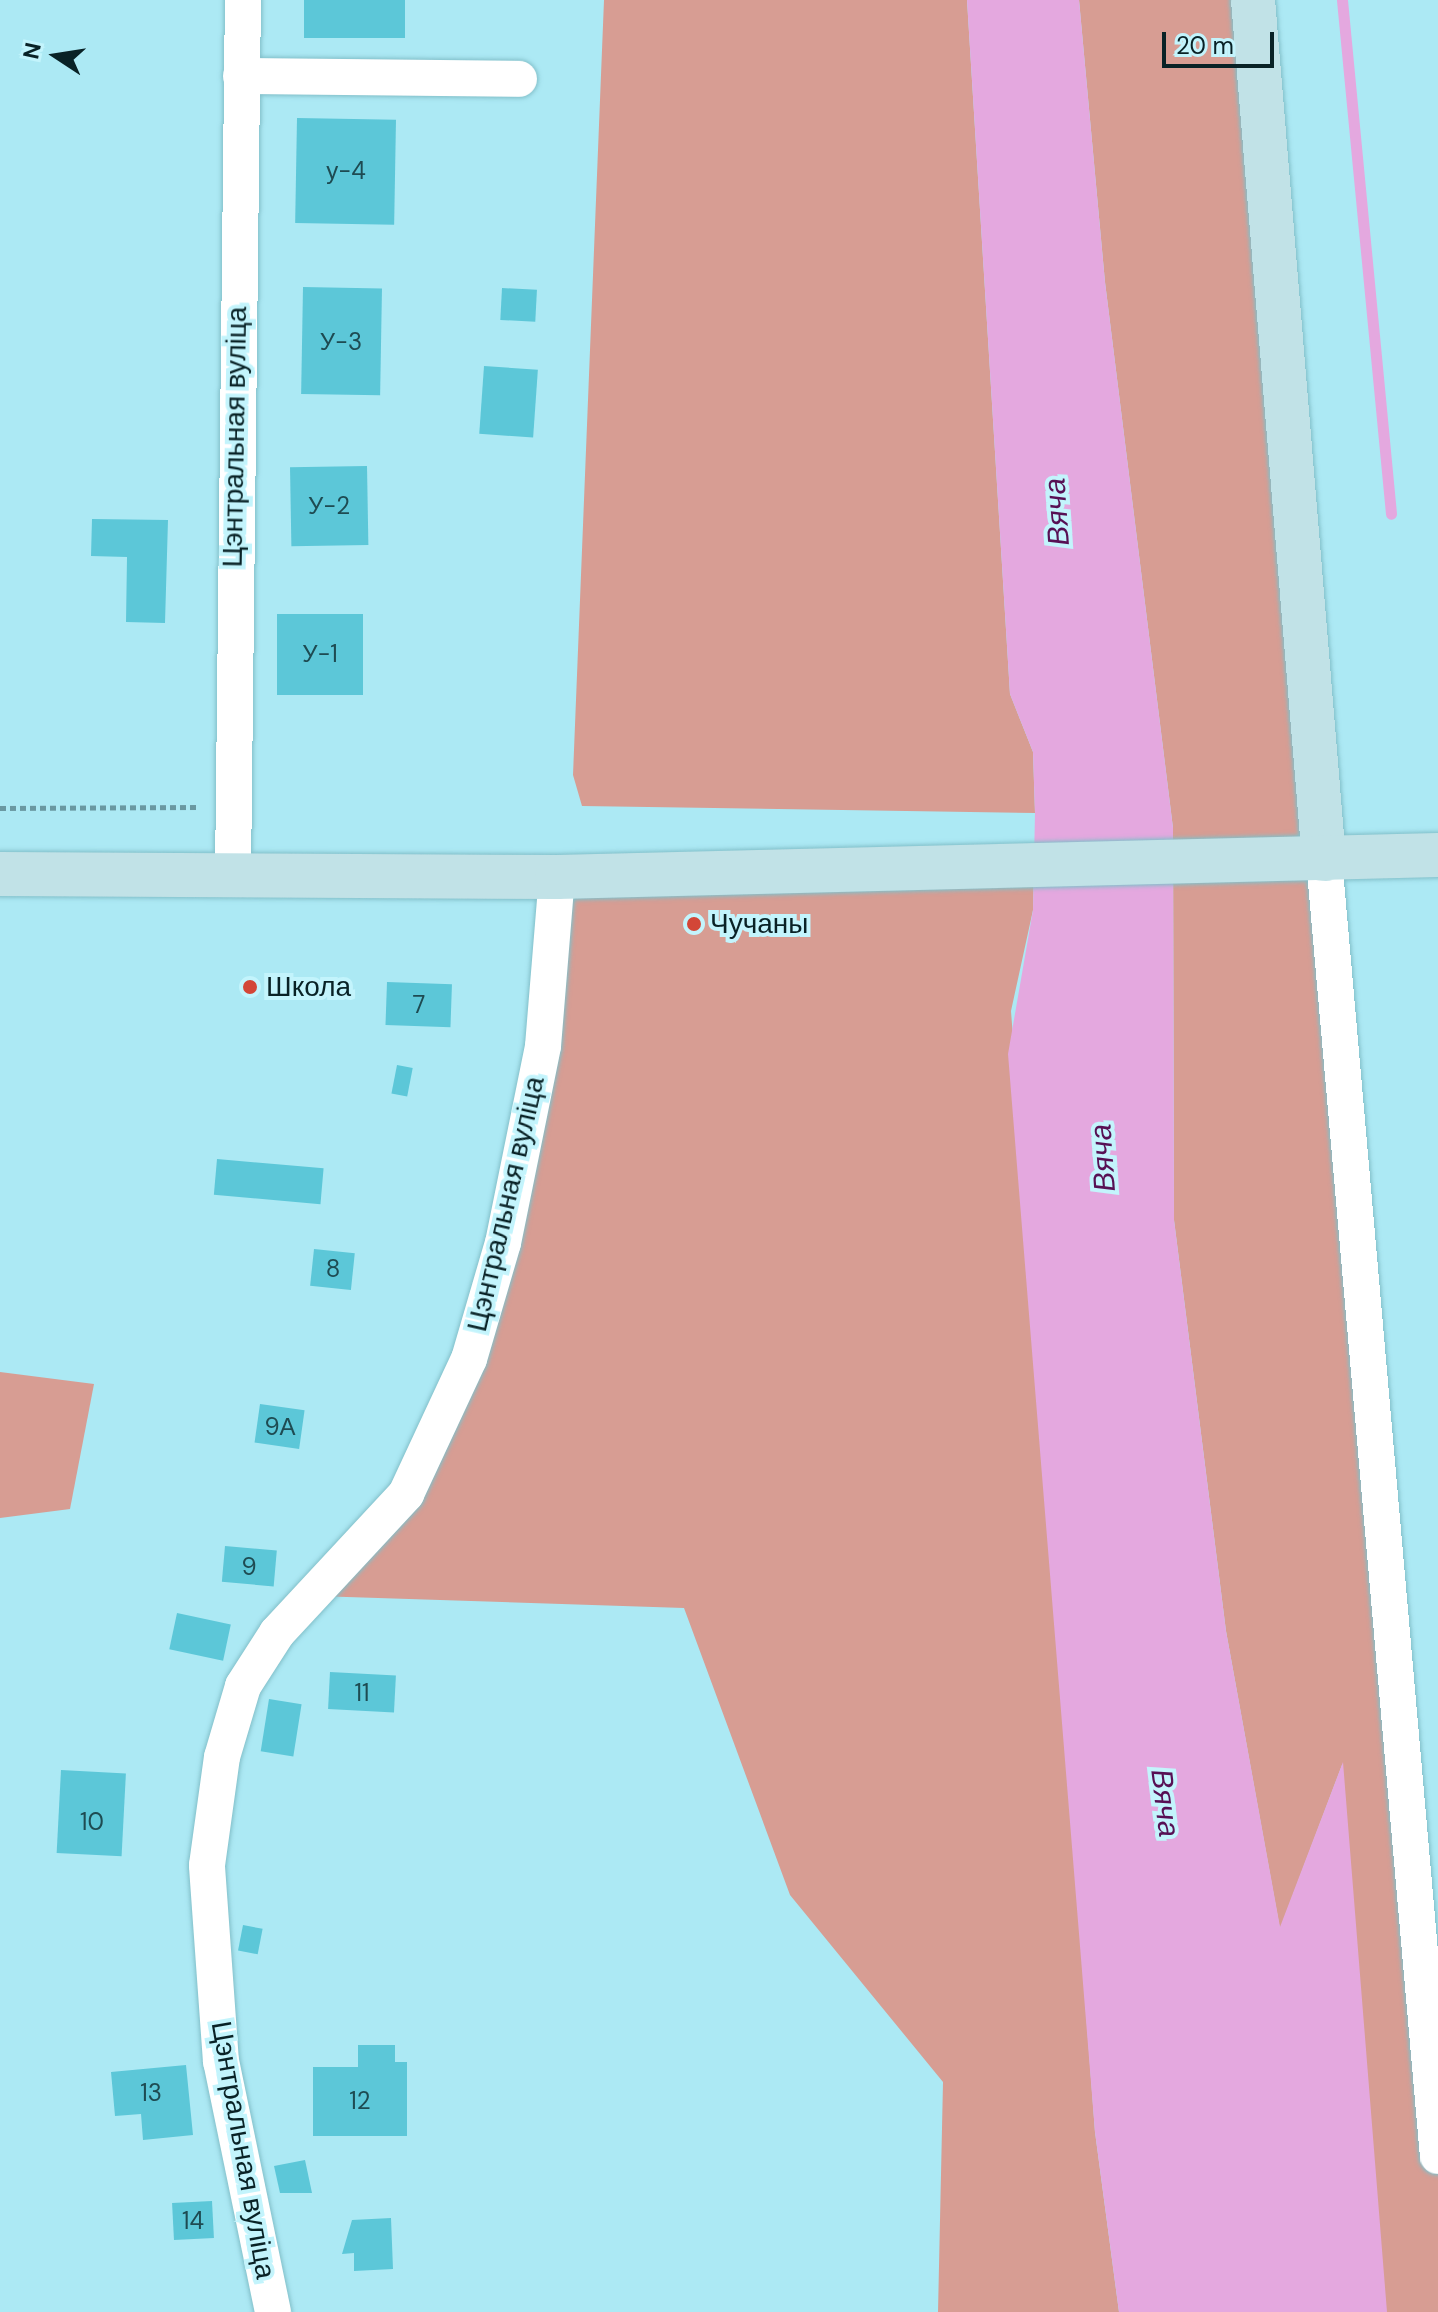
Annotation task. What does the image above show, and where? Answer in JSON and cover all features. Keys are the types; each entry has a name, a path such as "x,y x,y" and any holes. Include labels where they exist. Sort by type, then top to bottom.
{"main road":[{"path":"1253,0 1324,859"},
{"path":"0,874 557,877 937,870 1438,855"}],"street":[{"name":"Цэнтральная вуліца","path":"233,875 229,807 243,0"},
{"path":"241,76 519,79"},
{"path":"1324,859 1438,2156"},
{"name":"Цэнтральная вуліца","path":"273,2312 221,2062 207,1865 222,1757 243,1686 277,1633 406,1494 469,1359 503,1243 543,1046 557,877"}],"path":[{"path":"0,808 229,807"}],"shaded area":[{"path":"604,0 967,0 1010,694 1033,752 1035,813 582,806 573,775"},
{"path":"1079,0 1253,0 1438,2156 1438,2312 1383,2312 1342,1765 1280,1929 1226,1631 1174,1220 1173,828 1105,282"},
{"path":"1034,867 1033,910 1011,1011 1095,2132 1119,2312 938,2312 943,2082 790,1895 684,1608 316,1596 406,1494 469,1359 557,877"},
{"path":"0,1372 94,1384 70,1509 0,1518"}],"water":[{"name":"Вяча","path":"967,0 1079,0 1105,282 1173,828 1174,1220 1226,1631 1280,1927 1343,1762 1387,2312 1119,2312 1095,2132 1008,1054 1033,910 1033,752 1010,694"}],"building":[{"path":"304,0 405,0 405,38 304,38"},
{"path":"297,118 396,120 394,225 295,223"},
{"path":"303,287 382,288 380,395 301,394"},
{"path":"502,288 537,290 535,322 500,320"},
{"path":"484,366 538,370 533,438 479,434"},
{"path":"367,466 368,545 291,546 290,467"},
{"path":"92,519 168,520 165,623 126,622 127,557 91,556"},
{"path":"277,614 363,614 363,695 277,695"},
{"path":"387,982 452,984 450,1027 385,1025"},
{"path":"397,1065 413,1068 407,1097 391,1093"},
{"path":"217,1159 324,1168 320,1204 214,1195"},
{"path":"314,1249 355,1253 351,1290 310,1286"},
{"path":"260,1404 305,1410 299,1449 255,1443"},
{"path":"225,1546 277,1551 274,1586 222,1582"},
{"path":"177,1613 231,1624 223,1661 169,1649"},
{"path":"330,1672 396,1675 394,1712 328,1709"},
{"path":"269,1699 302,1704 293,1757 261,1751"},
{"path":"61,1770 126,1773 122,1856 57,1853"},
{"path":"243,1925 263,1929 258,1954 238,1951"},
{"path":"358,2045 395,2045 395,2062 407,2062 407,2136 313,2136 313,2067 358,2067"},
{"path":"186,2065 193,2135 143,2140 141,2114 115,2116 111,2072"},
{"path":"305,2160 312,2193 280,2193 274,2166"},
{"path":"212,2201 214,2238 174,2240 172,2203"},
{"path":"391,2218 393,2269 354,2271 354,2253 342,2254 352,2220"}],"waterway":[{"path":"1342,0 1391,514"}],"place":[{"name":"Чучаны","path":"694,924"},
{"name":"Школа","path":"250,987"}]}
